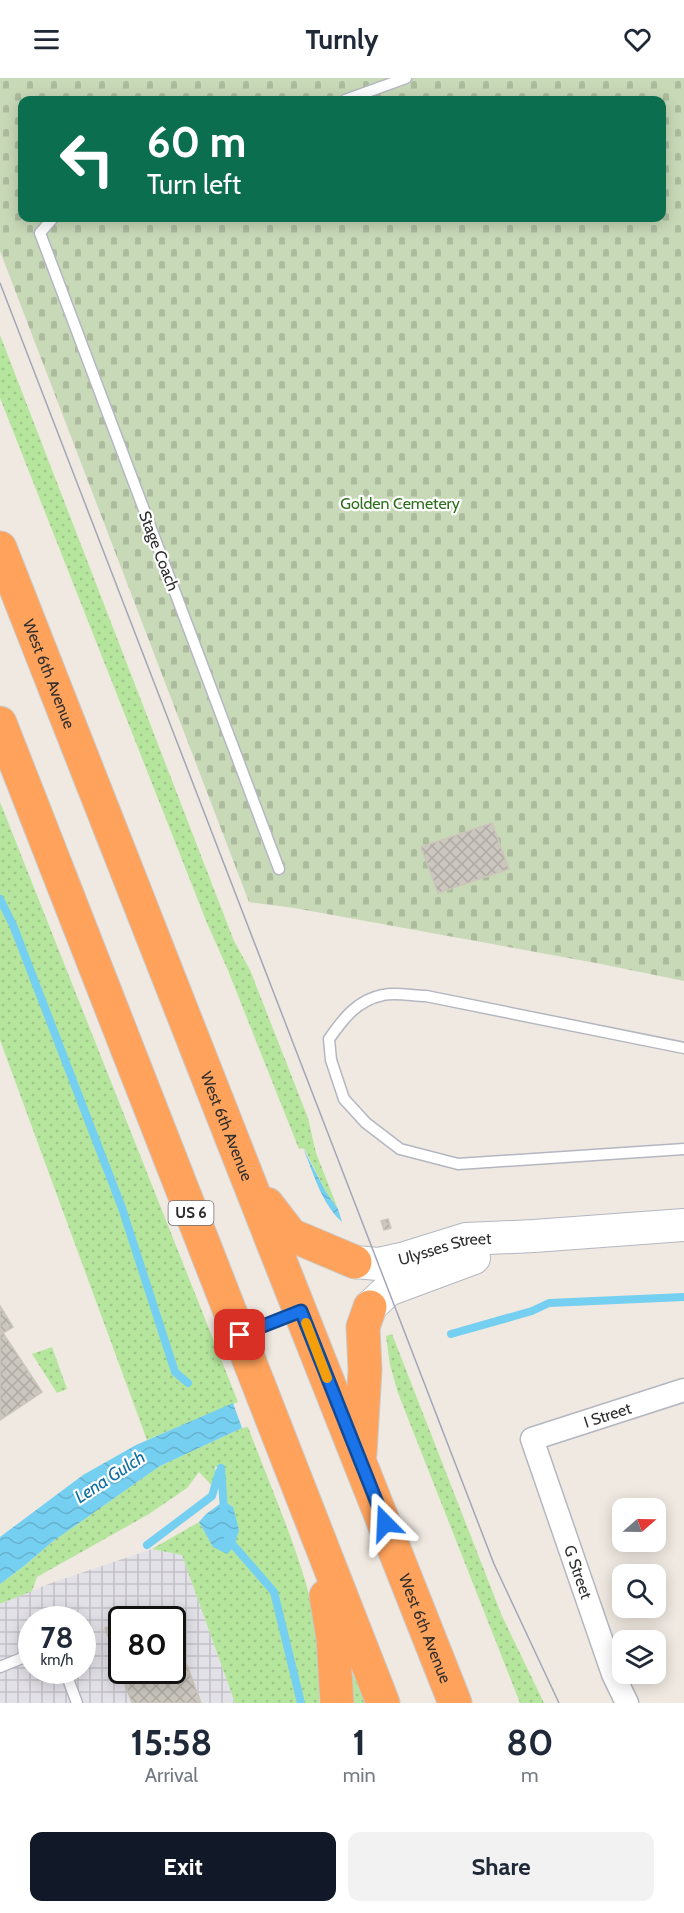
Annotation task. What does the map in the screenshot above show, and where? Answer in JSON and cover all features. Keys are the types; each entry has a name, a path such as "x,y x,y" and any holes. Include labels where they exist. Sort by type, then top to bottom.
{"highway":[{"name":"West 6th Avenue","path":"0,548 455,1703"},
{"name":"US 6","path":"0,723 382,1703"},
{"path":"247,1178 291,1235 355,1262"},
{"path":"360,1461 365,1370 363,1327 370,1307"},
{"path":"314,1526 333,1638 337,1703"}],"street":[{"name":"Ulysses Street","path":"355,1262 378,1264 466,1239 684,1225"},
{"name":"Ulysses Street","path":"370,1307 388,1290 534,1236"},
{"name":"I Street","path":"531,1439 684,1390"},
{"name":"G Street","path":"531,1439 613,1674 627,1703"}],"lane":[{"path":"356,96 405,78"},
{"name":"Stage Coach","path":"50,222 40,233 279,869"},
{"path":"684,1048 426,996 383,995 360,1004 347,1014 329,1039 331,1060 344,1099 366,1123 400,1149 458,1164 684,1149"},
{"path":"240,1335 301,1311"},
{"path":"0,1667 18,1660"},
{"path":"70,1684 77,1703"}],"shaded area":[{"path":"152,1549 182,1555 235,1703 0,1703 0,1604 51,1583"}],"green space":[{"name":"Golden Cemetery","path":"0,78 684,78 684,981 294,908 249,902 0,251"},
{"path":"0,335 234,941 250,970 308,1118 316,1153 338,1209 326,1192 304,1148 299,1149 207,923 0,398"},
{"path":"0,802 238,1402 147,1440 0,1040"},
{"path":"392,1334 502,1616 544,1703 520,1703 398,1393 390,1365 386,1336"},
{"path":"52,1347 67,1389 57,1393 32,1354"},
{"path":"248,1427 298,1557 313,1611 321,1654 319,1703 235,1703 182,1555 152,1549 199,1522 213,1547 233,1507 226,1502 223,1467 215,1467 216,1490 199,1472 187,1488 149,1514 37,1577 32,1591 0,1604 0,1584 52,1542 160,1466"},
{"path":"352,1675 354,1676 366,1703 350,1703"}],"water":[{"path":"303,1148 326,1192 338,1209 342,1222 323,1197"},
{"name":"Lena Gulch","path":"233,1403 242,1428 160,1466 52,1542 0,1584 0,1537 83,1475 136,1445"},
{"path":"224,1501 233,1507 239,1530 234,1547 227,1554 213,1547 199,1522"}],"building":[{"path":"492,823 509,869 438,893 421,847"},
{"path":"388,1219 391,1228 384,1230 381,1221"},
{"path":"0,1306 13,1327 3,1333 42,1392 0,1420"},
{"path":"186,1663 201,1703 132,1703 125,1684 186,1684"}],"waterway":[{"path":"0,899 13,925 122,1208 175,1372 188,1383"},
{"path":"451,1334 532,1311 549,1303 684,1297"},
{"path":"221,1468 224,1510"},
{"path":"147,1545 212,1496 219,1472"},
{"path":"228,1539 274,1592 301,1703"}],"tram line":[{"path":"0,283 494,1564 559,1703"}],"slow traffic":[{"path":"306,1323 327,1378"}],"route":[{"path":"240,1335 301,1311 385,1523"}]}
